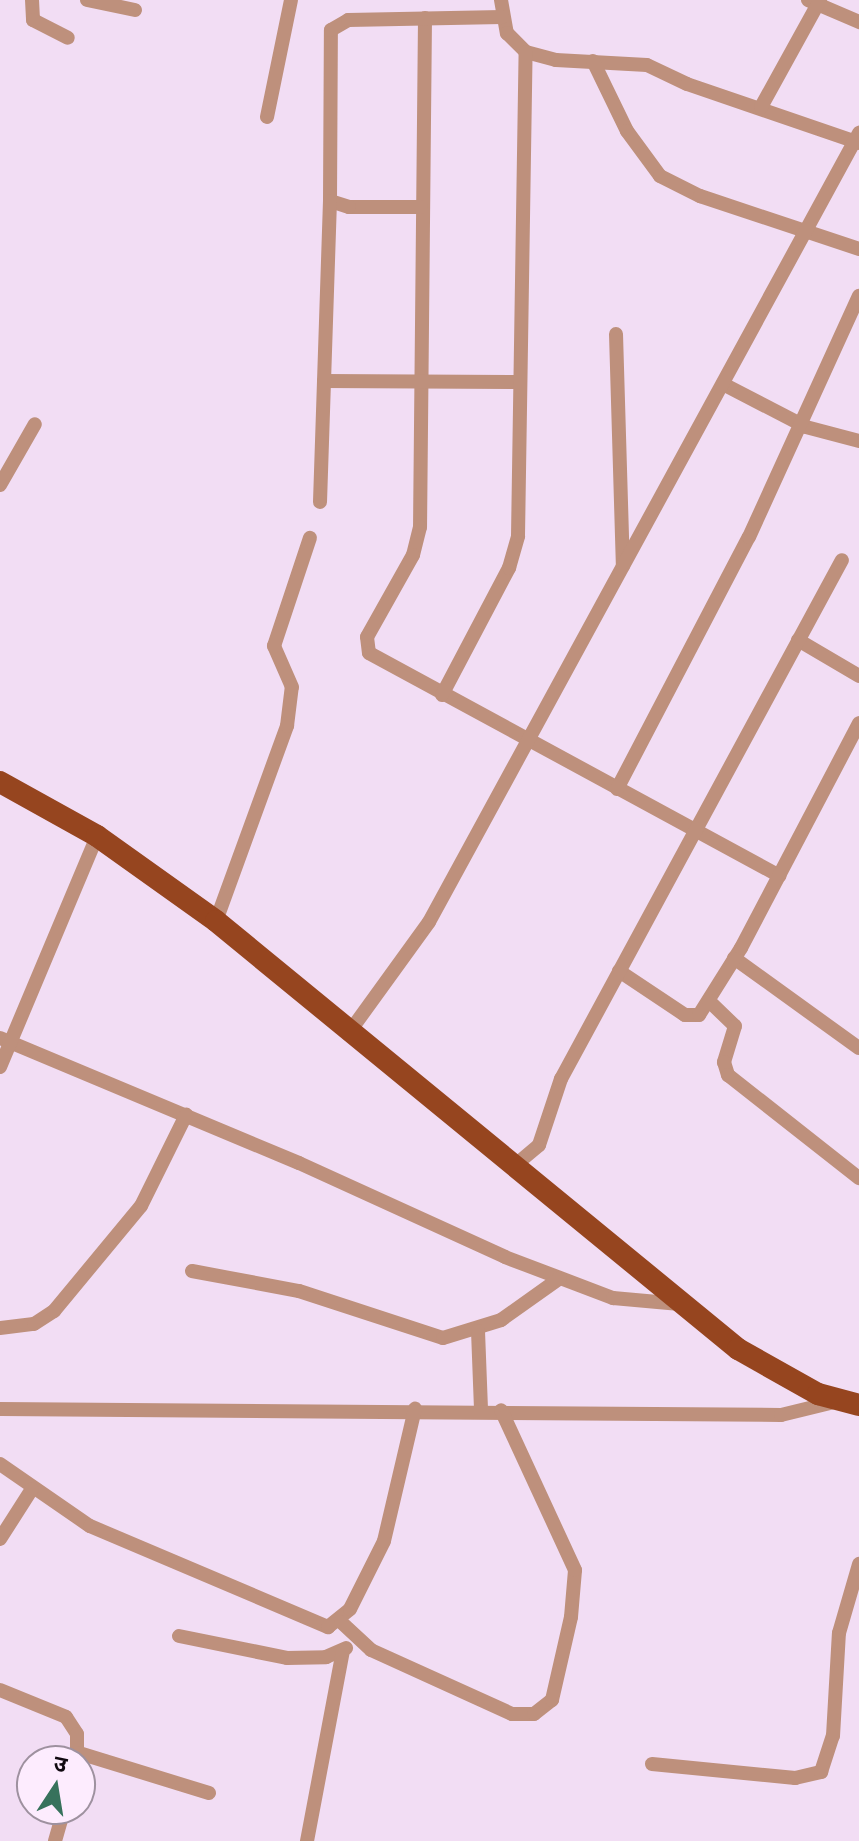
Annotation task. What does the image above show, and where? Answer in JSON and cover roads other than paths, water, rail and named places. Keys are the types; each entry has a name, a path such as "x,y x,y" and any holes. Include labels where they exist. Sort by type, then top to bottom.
{"main road":[{"path":"0,782 97,836 216,921 348,1034 680,1304 785,1378 853,1402"}],"street":[{"path":"32,0 33,20 68,38"},
{"path":"87,0 135,10"},
{"path":"267,117 291,0"},
{"path":"348,1034 429,922 858,139 687,84 647,65 526,52 507,33 501,0"},
{"path":"761,107 815,1 859,22"},
{"path":"320,502 330,201 331,30 348,20 502,17"},
{"path":"425,18 418,541 366,645 376,660 779,876"},
{"path":"442,695 514,554 526,52"},
{"path":"593,61 627,131 660,176 700,196 859,249"},
{"path":"330,201 349,207 421,207"},
{"path":"617,789 736,563 859,296"},
{"path":"616,334 623,568"},
{"path":"324,381 420,384 520,382"},
{"path":"723,384 801,425 859,441"},
{"path":"0,485 35,424"},
{"path":"216,921 287,726 292,687 274,646 310,538"},
{"path":"513,1167 539,1145 552,1098 842,560"},
{"path":"798,640 859,676"},
{"path":"619,971 685,1015 699,1015 779,876 859,723"},
{"path":"0,1067 5,1040 97,836"},
{"path":"734,958 859,1048"},
{"path":"709,1001 735,1026 724,1062 728,1075 859,1178"},
{"path":"5,1040 186,1115 560,1278 613,1298 680,1304"},
{"path":"0,1328 34,1324 54,1311 141,1206 186,1115"},
{"path":"192,1271 299,1291 431,1337 478,1331 560,1278"},
{"path":"478,1331 481,1410"},
{"path":"0,1409 415,1409 781,1415 853,1402"},
{"path":"0,1464 32,1489 90,1526 328,1627 341,1622 384,1541 415,1409"},
{"path":"341,1622 357,1639 400,1666 512,1714 534,1714 552,1700 571,1617 575,1570 501,1410"},
{"path":"0,1539 32,1489"},
{"path":"652,1764 795,1778 821,1772 833,1736 839,1633 859,1564"},
{"path":"179,1636 287,1658 326,1657 343,1650 357,1639"},
{"path":"307,1841 343,1650"},
{"path":"0,1690 61,1712 77,1734 77,1745"},
{"path":"96,1762 209,1793"}]}
